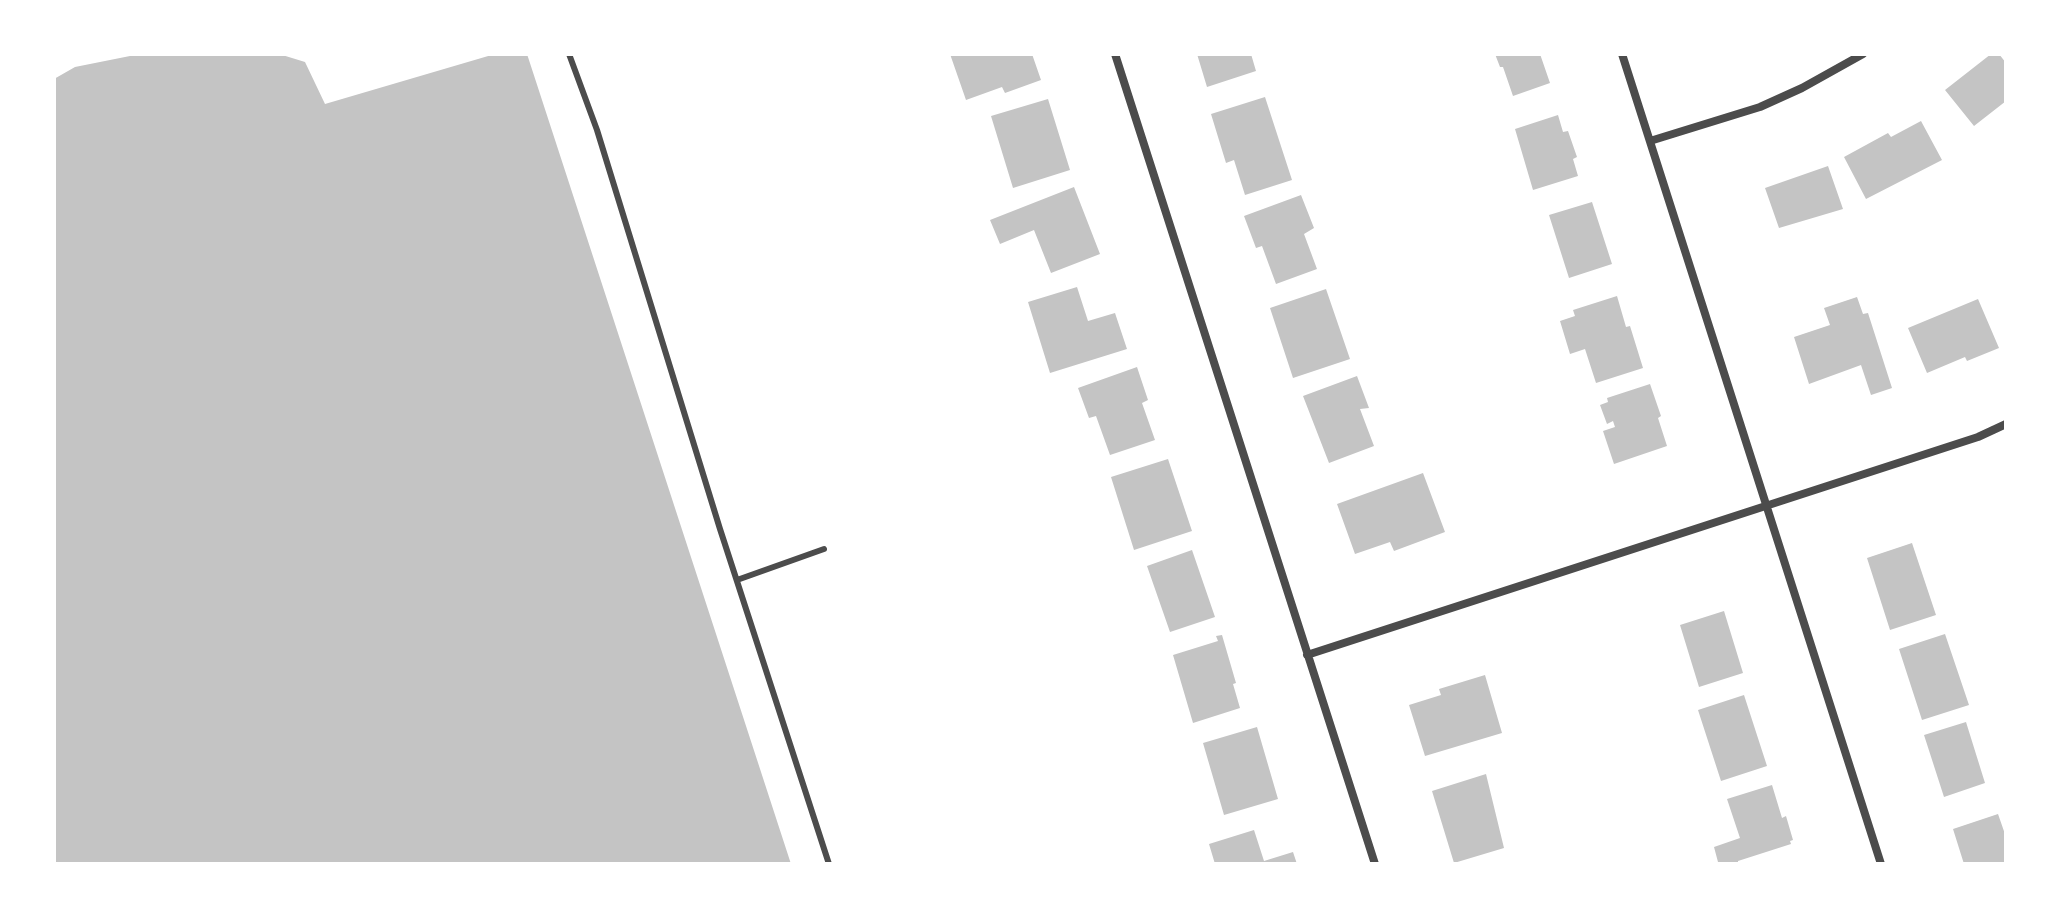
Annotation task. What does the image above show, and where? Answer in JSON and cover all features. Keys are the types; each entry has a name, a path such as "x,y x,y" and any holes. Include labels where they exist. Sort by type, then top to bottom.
{"street":[{"path":"1115,54 1375,864"},
{"path":"1622,54 1881,864"},
{"path":"1650,141 1760,107 1863,54"},
{"path":"1307,655 1978,437 2006,424"}],"lane":[{"path":"569,54 597,130 829,864"},
{"path":"737,580 824,549"}],"building":[{"path":"140,54 279,54 305,62 325,104 495,54 527,54 791,864 54,864 54,79 75,67"},
{"path":"950,54 1032,54 1041,80 1005,93 1002,87 966,100"},
{"path":"1197,54 1251,54 1256,71 1207,87"},
{"path":"1495,54 1540,54 1550,83 1513,96"},
{"path":"1991,54 1999,54 2006,63 2006,101 1974,126 1945,90"},
{"path":"1265,97 1292,180 1245,195 1234,160 1226,163 1211,114"},
{"path":"1048,99 1070,170 1013,188 991,116"},
{"path":"1558,115 1563,132 1568,131 1577,157 1573,159 1578,176 1533,190 1515,129"},
{"path":"1921,121 1942,160 1866,199 1844,157 1888,133 1891,137"},
{"path":"1828,166 1843,209 1779,228 1765,188"},
{"path":"1074,187 1100,254 1051,273 1034,230 1000,244 990,220"},
{"path":"1301,195 1314,228 1304,234 1317,269 1276,284 1262,246 1256,248 1244,216"},
{"path":"1592,202 1612,264 1569,278 1549,215"},
{"path":"1077,287 1088,321 1115,313 1127,349 1050,373 1028,302"},
{"path":"1326,289 1350,359 1293,378 1270,308"},
{"path":"1617,296 1643,368 1596,383 1585,349 1570,354 1560,321 1575,316 1573,310"},
{"path":"1857,297 1863,314 1868,313 1892,388 1871,395 1861,365 1809,384 1794,337 1830,325 1824,308"},
{"path":"1978,299 1999,348 1967,361 1965,357 1927,373 1908,328"},
{"path":"1137,367 1148,400 1142,403 1155,440 1110,455 1096,416 1089,418 1078,388"},
{"path":"1357,376 1369,408 1360,409 1374,446 1329,463 1303,396"},
{"path":"1650,384 1667,446 1614,464 1603,431 1615,427 1613,421 1607,424 1600,405 1608,402 1607,398"},
{"path":"1168,459 1192,531 1134,550 1111,477"},
{"path":"1423,473 1445,532 1394,551 1390,542 1355,554 1337,504"},
{"path":"1912,543 1936,615 1890,630 1867,558"},
{"path":"1192,550 1215,617 1170,632 1147,566"},
{"path":"1724,611 1743,673 1699,687 1680,625"},
{"path":"1945,634 1969,705 1922,720 1899,649"},
{"path":"1222,635 1240,708 1193,723 1173,655 1218,641 1216,636"},
{"path":"1485,675 1502,733 1425,756 1409,705 1441,695 1439,689"},
{"path":"1744,695 1767,766 1721,781 1698,710"},
{"path":"1966,722 1985,783 1944,797 1924,735"},
{"path":"1257,727 1278,799 1224,815 1203,743"},
{"path":"1486,774 1504,848 1454,863 1432,791"},
{"path":"1772,785 1782,818 1786,816 1793,840 1791,844 1738,861 1738,864 1713,864 1718,862 1714,847 1740,838 1727,799"},
{"path":"1998,814 2006,837 2006,864 1964,864 1953,829"},
{"path":"1254,830 1264,861 1293,852 1297,864 1215,864 1209,844"}]}
